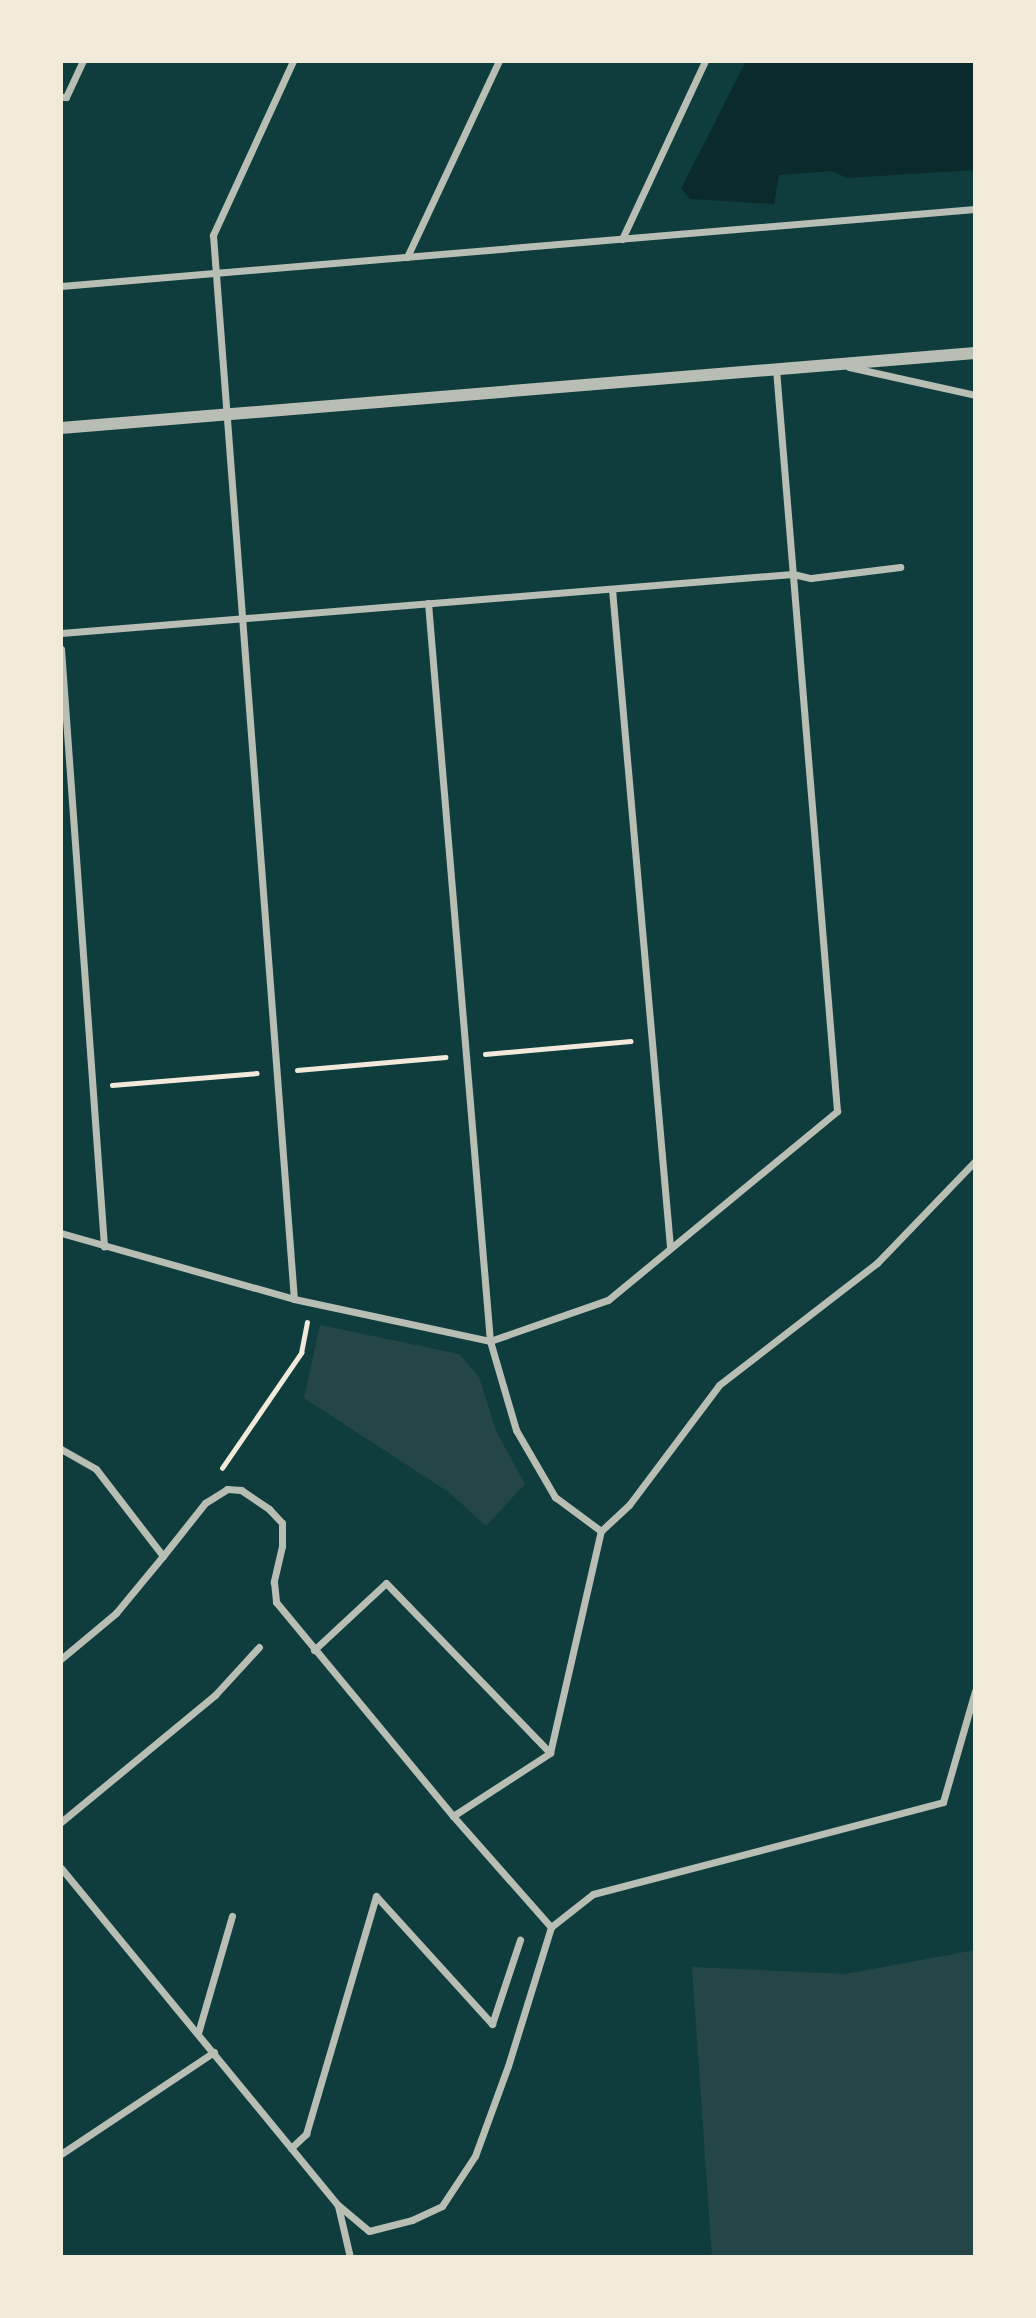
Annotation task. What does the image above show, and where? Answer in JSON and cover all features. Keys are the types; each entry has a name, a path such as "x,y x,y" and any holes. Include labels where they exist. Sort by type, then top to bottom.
{"street":[{"path":"61,97 66,97 83,61"},
{"path":"293,61 216,223 213,235 294,1299"},
{"path":"407,257 499,61"},
{"path":"622,239 705,61"},
{"path":"61,286 214,271 975,209"},
{"path":"61,428 975,353"},
{"path":"840,365 975,395"},
{"path":"61,1233 294,1299 489,1341 608,1300 837,1111 776,369"},
{"path":"61,633 793,573 811,578 900,567"},
{"path":"612,589 670,1247"},
{"path":"428,603 489,1341 516,1430 555,1497 601,1531"},
{"path":"61,649 104,1246"},
{"path":"453,1816 550,1753 601,1531 629,1505 719,1385 877,1263 975,1161"},
{"path":"61,1449 96,1468 163,1556"},
{"path":"61,1659 116,1613 205,1503 227,1489 241,1490 268,1509 282,1523 282,1546 274,1582 276,1602 453,1816 551,1927"},
{"path":"314,1650 386,1583 550,1753"},
{"path":"61,1822 215,1695 259,1647"},
{"path":"61,1868 338,2205 369,2231 412,2220 442,2206 475,2156 508,2066 551,1927 593,1894 943,1802 975,1691"},
{"path":"291,2148 306,2134 376,1896 492,2024 520,1940"},
{"path":"198,2033 233,1916"},
{"path":"61,2154 214,2052"},
{"path":"338,2205 350,2257"}],"path":[{"path":"93,1087 652,1039"},
{"path":"205,1503 222,1466 301,1353 311,1303"}],"shaded area":[{"path":"746,61 975,61 975,170 847,178 832,171 779,175 774,204 690,199 681,189"},
{"path":"320,1325 459,1354 479,1377 496,1431 525,1484 486,1526 450,1493 304,1398"},
{"path":"975,1950 975,2257 712,2257 692,1967 846,1974"}]}
